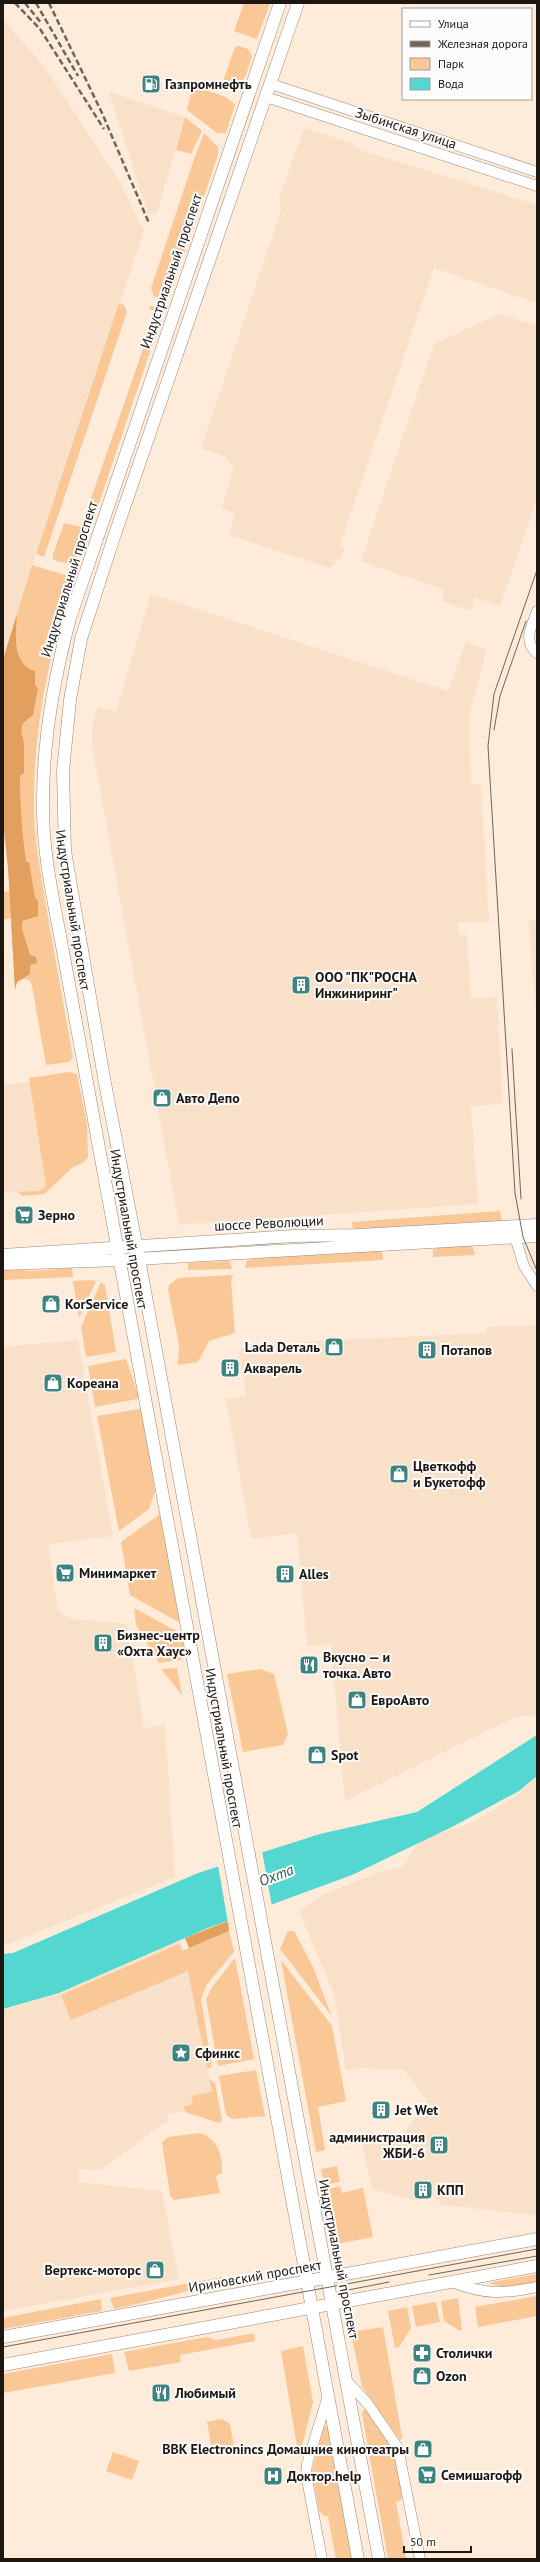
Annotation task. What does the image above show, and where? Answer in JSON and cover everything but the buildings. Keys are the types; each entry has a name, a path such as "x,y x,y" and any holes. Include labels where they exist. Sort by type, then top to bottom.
{"main road":[{"name":"Индустриальный проспект","path":"240,1921 116,1247 47,860 42,802 48,717 59,660 85,569 280,3"},
{"name":"Индустриальный проспект","path":"298,3 115,534 82,639 66,733 63,797 67,865 105,1086 139,1259 379,2559"},
{"name":"шоссе Революции","path":"3,1254 294,1236 359,1235 532,1226"},
{"path":"515,1237 532,1226 537,1233"},
{"name":"шоссе Революции","path":"3,1264 139,1259 537,1236"},
{"path":"225,1840 245,1835"},
{"path":"260,1915 240,1921 358,2559"},
{"name":"Ириновский проспект","path":"3,2337 537,2239"},
{"path":"3,2365 537,2266"}],"street":[{"name":"Зыбинская улица","path":"271,84 537,172"},
{"name":"Зыбинская улица","path":"266,96 537,186"},
{"path":"535,652 528,640 537,611"},
{"path":"515,1237 524,1266 537,1286"},
{"path":"452,2282 468,2288 503,2294 537,2287"},
{"path":"346,2380 368,2404 398,2448 420,2559"},
{"path":"322,2559 306,2474 307,2464 328,2396"}],"shaded area":[{"path":"3,19 46,69 120,182 144,231 34,560 3,660"},
{"path":"109,92 185,117 157,213 148,214"},
{"path":"304,128 355,144 354,148 537,205 537,303 434,268 340,545 345,547 342,556 330,568 229,535 235,514 222,508 234,468 224,456 201,448 281,211 279,199"},
{"path":"499,314 537,326 537,499 500,606 475,597 470,611 442,601 445,590 361,561 434,344"},
{"path":"151,594 448,691 466,642 487,650 469,715 471,784 481,784 489,922 458,923 459,935 467,935 471,998 497,997 503,1104 471,1106 478,1204 179,1225 92,745 92,727 97,707 116,711"},
{"path":"17,614 16,639 18,655 27,667 35,671 35,685 38,689 33,715 23,723 21,731 24,743 24,773 20,776 22,830 26,862 29,862 35,898 38,901 38,916 22,921 22,929 30,955 36,957 37,963 30,965 30,974 17,982 15,989 8,866 3,821 3,660"},
{"path":"537,920 537,1027 529,921"},
{"path":"30,1082 46,1186 39,1191 3,1193 3,1085"},
{"path":"537,1325 537,1715 515,1717 345,1801 331,1644 307,1646 297,1533 251,1539 226,1399 246,1396 239,1348 316,1341 486,1333 486,1327"},
{"path":"78,1340 113,1536 48,1544 58,1611 73,1619 127,1624 144,1728 165,1725 175,1877 3,1946 3,1347"},
{"path":"537,1777 537,2215 442,2205 434,2196 418,2201 372,2189 362,2143 403,2135 427,2100 404,2070 361,2068 346,2070 334,1994 299,1911 322,1895 377,1873 404,1866 420,1840 474,1822 517,1795"},
{"path":"228,1921 229,1931 189,1948 185,1938"},
{"path":"180,1941 188,1963 212,2093 185,2111 167,2114 169,2123 163,2124 101,2170 78,2169 78,2182 162,2191 179,2279 3,2311 3,2010 59,1994"}],"green space":[{"path":"244,3 270,3 257,39 234,31"},
{"path":"239,46 248,49 252,56 246,75 239,85 234,88 228,89 221,87 235,47"},
{"path":"196,87 226,97 235,105 226,133 217,133 187,110 192,89"},
{"path":"185,117 202,131 191,154 176,150"},
{"path":"204,133 218,147 218,155 169,298 162,299 154,296 151,288"},
{"path":"119,303 124,305 127,312 44,557 36,554"},
{"path":"151,306 159,308 163,313 93,521 87,519 74,565 53,560 53,555 64,523 81,527 156,312 149,309"},
{"path":"32,565 68,576 72,581 56,637 44,692 36,749 34,778 34,819 38,856 73,1058 69,1062 46,1065 32,986 29,980 23,979 17,982 15,989 11,918 3,920 3,891 10,892 3,821 3,660"},
{"path":"69,1072 77,1074 87,1125 88,1157 83,1163 73,1167 44,1194 22,1196 18,1192 39,1191 46,1186 29,1078"},
{"path":"500,1211 502,1222 360,1230 353,1228 352,1222"},
{"path":"446,1245 472,1245 475,1255 433,1257 433,1250"},
{"path":"371,1250 382,1252 383,1260 245,1268 247,1260 293,1254"},
{"path":"230,1261 232,1269 188,1270 188,1263"},
{"path":"3,1268 31,1271 72,1268 73,1277 3,1280"},
{"path":"233,1275 231,1281 235,1333 209,1341 198,1362 178,1365 179,1345 168,1290 169,1285 178,1278"},
{"path":"73,1281 96,1281 79,1318"},
{"path":"101,1282 105,1285 116,1352 86,1357 81,1327"},
{"path":"126,1359 139,1397 137,1399 95,1407 88,1366"},
{"path":"139,1409 142,1410 155,1491 149,1509 119,1531 97,1416"},
{"path":"160,1514 180,1623 130,1595 121,1542"},
{"path":"134,1608 182,1634 185,1656 181,1660 159,1663 136,1625"},
{"path":"177,1668 182,1695 161,1669"},
{"path":"260,1669 274,1674 288,1734 283,1745 243,1752 227,1674"},
{"path":"229,1931 234,1952 207,1984 201,1999 212,2067 207,2068 188,1971 71,2020 61,1995 179,1944 182,1951"},
{"path":"288,1931 294,1931 314,1969 331,2015 280,1949"},
{"path":"235,1958 254,2059 218,2066 206,1999 212,1987"},
{"path":"281,1960 332,2026 346,2101 318,2107 325,2150 316,2152"},
{"path":"256,2070 265,2116 232,2119 226,2115 219,2076"},
{"path":"209,2079 215,2083 222,2120 219,2123 185,2112 184,2106 193,2104 191,2096 212,2092"},
{"path":"199,2133 210,2138 220,2153 222,2173 216,2176 220,2193 174,2200 170,2195 162,2142 168,2137"},
{"path":"337,2166 340,2182 324,2185 321,2169"},
{"path":"340,2186 342,2193 363,2188 373,2237 336,2244 325,2190"},
{"path":"537,2274 537,2283 509,2288 490,2284 492,2282"},
{"path":"222,2277 218,2284 114,2309 110,2298"},
{"path":"537,2296 537,2316 478,2327 475,2307"},
{"path":"458,2298 462,2330 460,2331 444,2321 441,2301"},
{"path":"101,2299 102,2311 3,2329 3,2318"},
{"path":"436,2302 440,2322 416,2327 412,2306"},
{"path":"407,2307 411,2328 399,2347 395,2348 388,2311"},
{"path":"383,2327 402,2437 400,2440 362,2387 351,2332"},
{"path":"254,2333 255,2341 180,2355 181,2362 129,2371 124,2352 207,2337 217,2340"},
{"path":"303,2346 313,2402 299,2458 281,2351"},
{"path":"112,2354 115,2373 3,2393 3,2374"},
{"path":"363,2410 367,2411 393,2449 403,2496 400,2501 396,2502 406,2559 388,2559 362,2414"},
{"path":"222,2419 230,2424 235,2452 213,2456 207,2422"},
{"path":"324,2426 328,2426 354,2559 336,2559 328,2516 324,2516 319,2511 312,2471"},
{"path":"113,2452 139,2461 132,2480 106,2471"}],"water":[{"name":"Охта","path":"537,1735 537,1776 519,1791 452,1827 352,1875 208,1928 59,1993 3,2009 3,1954 13,1953 198,1873 320,1834 417,1812"}],"pier":[{"path":"262,1851 272,1906 228,1923 218,1865"}],"tram line":[{"path":"537,570 494,694 488,746 515,1193 523,1237 537,1271"},
{"path":"494,730 500,696 526,621"},
{"path":"512,1049 521,1199"},
{"path":"3,2347 537,2249"},
{"path":"429,2275 537,2256"},
{"path":"338,2292 389,2282"}],"railway":[{"path":"15,3 40,29 104,129"},
{"path":"25,3 42,24"},
{"path":"36,3 78,76"},
{"path":"49,3 102,113 149,223"}],"place":[{"name":"Газпромнефть","path":"151,84"},
{"name":"ООО \"ПК\"РОСНА Инжиниринг\"","path":"301,985"},
{"name":"Авто Депо","path":"162,1098"},
{"name":"Зерно","path":"24,1215"},
{"name":"KorService","path":"51,1304"},
{"name":"Lada Dеталь","path":"334,1347"},
{"name":"Потапов","path":"427,1350"},
{"name":"Акварель","path":"230,1368"},
{"name":"Кореана","path":"53,1383"},
{"name":"Цветкофф и Букетофф","path":"399,1474"},
{"name":"Минимаркет","path":"65,1573"},
{"name":"Alles","path":"285,1574"},
{"name":"Бизнес-центр «Охта Хаус»","path":"103,1643"},
{"name":"Вкусно — и точка. Авто","path":"309,1665"},
{"name":"ЕвроАвто","path":"357,1700"},
{"name":"Spot","path":"317,1755"},
{"name":"Сфинкс","path":"181,2053"},
{"name":"Jet Wet","path":"381,2110"},
{"name":"администрация ЖБИ-6","path":"439,2145"},
{"name":"КПП","path":"423,2190"},
{"name":"Вертекс-моторс","path":"155,2270"},
{"name":"Столички","path":"422,2353"},
{"name":"Ozon","path":"422,2376"},
{"name":"Любимый","path":"161,2393"},
{"name":"BBK Electronincs Домашние кинотеатры","path":"423,2449"},
{"name":"Семишагофф","path":"427,2475"},
{"name":"Доктор.help","path":"273,2476"}]}
